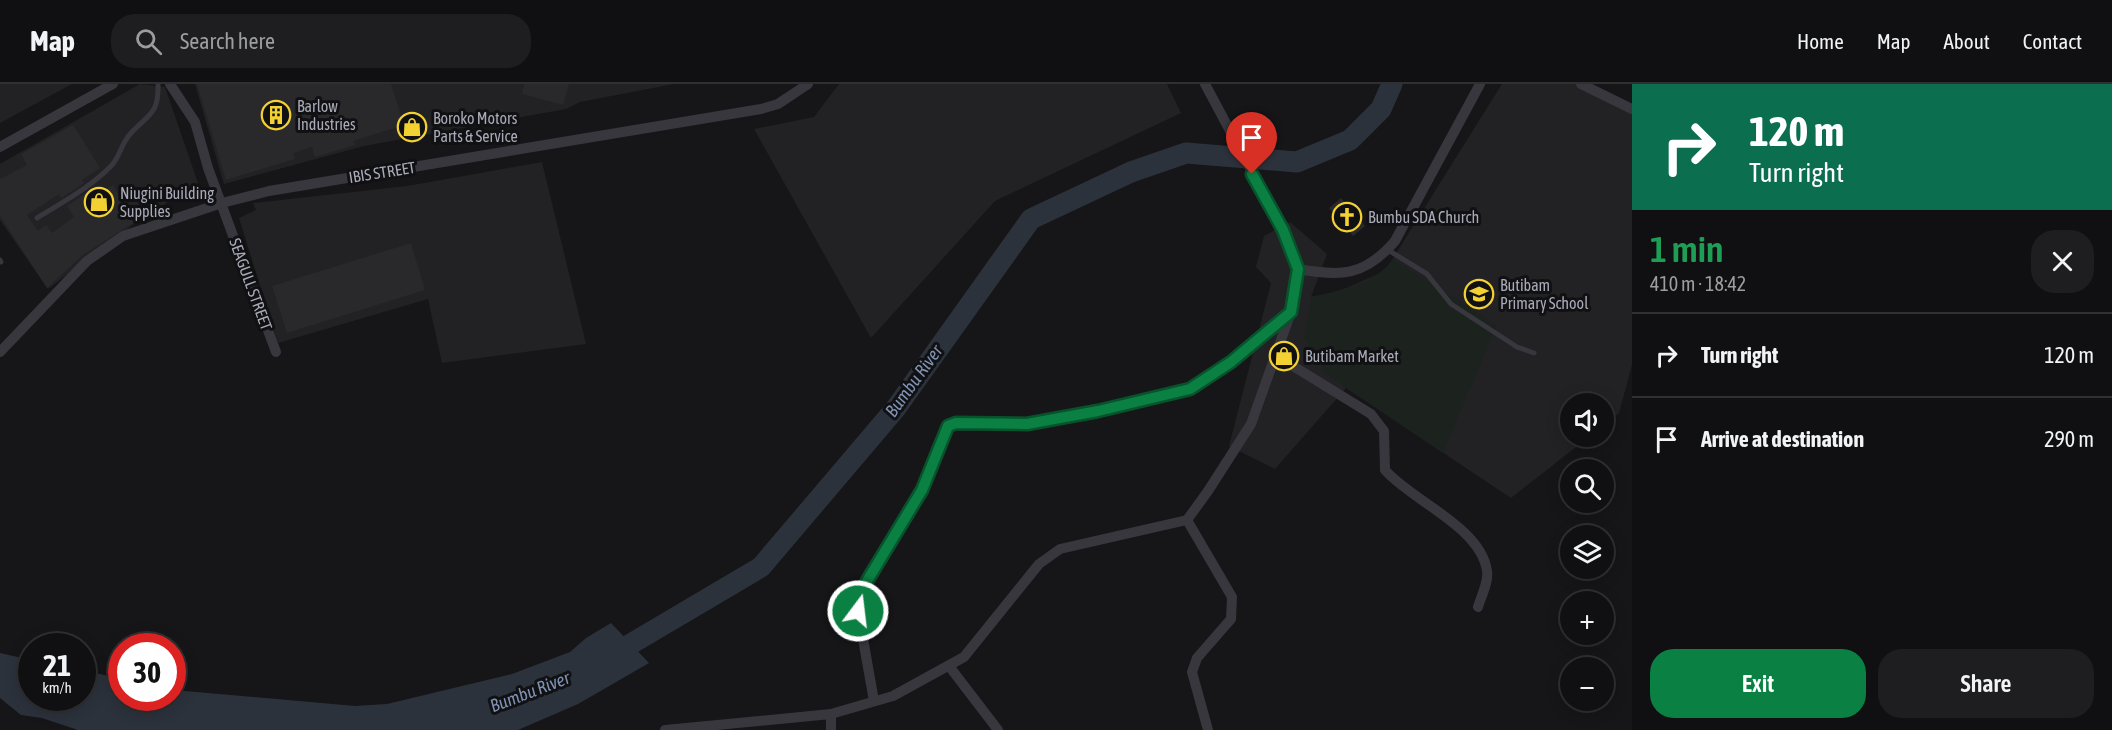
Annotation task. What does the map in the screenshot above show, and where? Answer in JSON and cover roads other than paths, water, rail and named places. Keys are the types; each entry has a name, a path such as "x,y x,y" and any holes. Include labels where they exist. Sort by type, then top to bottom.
{"street":[{"path":"0,147 113,84"},
{"name":"SEAGULL STREET","path":"170,84 195,122 208,168 276,352"},
{"name":"IBIS STREET","path":"0,352 87,261 123,236 222,203 269,190 761,109 787,99 808,84"},
{"path":"665,730 831,714 893,696 964,657 1039,564 1060,549 1187,520 1251,424 1291,312 1298,269 1283,230 1205,84"},
{"path":"1298,269 1334,276 1361,268 1382,257 1395,241 1480,84"},
{"path":"1581,84 1632,109"},
{"path":"874,701 858,611 867,581 922,490 948,426 956,423 1027,424 1098,411 1190,389 1231,362 1291,312"},
{"path":"1275,355 1371,414 1384,431 1385,470 1396,482 1451,520 1479,550 1488,572 1478,607"},
{"path":"1187,520 1232,597 1231,619 1197,658 1192,672 1208,730"},
{"path":"949,666 998,730"},
{"path":"831,714 831,730"}],"lane":[{"path":"37,218 83,190 114,163 129,134 154,113 159,97 158,84"},
{"path":"1388,250 1427,274 1451,304 1517,347 1534,353"}],"water":[{"path":"611,623 649,663 578,704 518,730 78,730 42,718 21,715 0,698 0,653 18,657 18,711 96,711 96,673 108,676 108,711 186,711 186,691 355,706 387,704 512,674 570,652 586,638"}],"waterway":[{"name":"Bumbu River","path":"607,658 761,567 896,408 1031,219 1131,172 1186,153 1297,162 1350,140 1381,109 1392,84"}],"place":[{"name":"Barlow Industries","path":"276,115"},
{"name":"Boroko Motors Parts & Service","path":"412,127"},
{"name":"Niugini Building Supplies","path":"99,202"},
{"name":"Bumbu SDA Church","path":"1347,217"},
{"name":"Butibam Primary School","path":"1479,294"},
{"name":"Butibam Market","path":"1284,356"}]}
